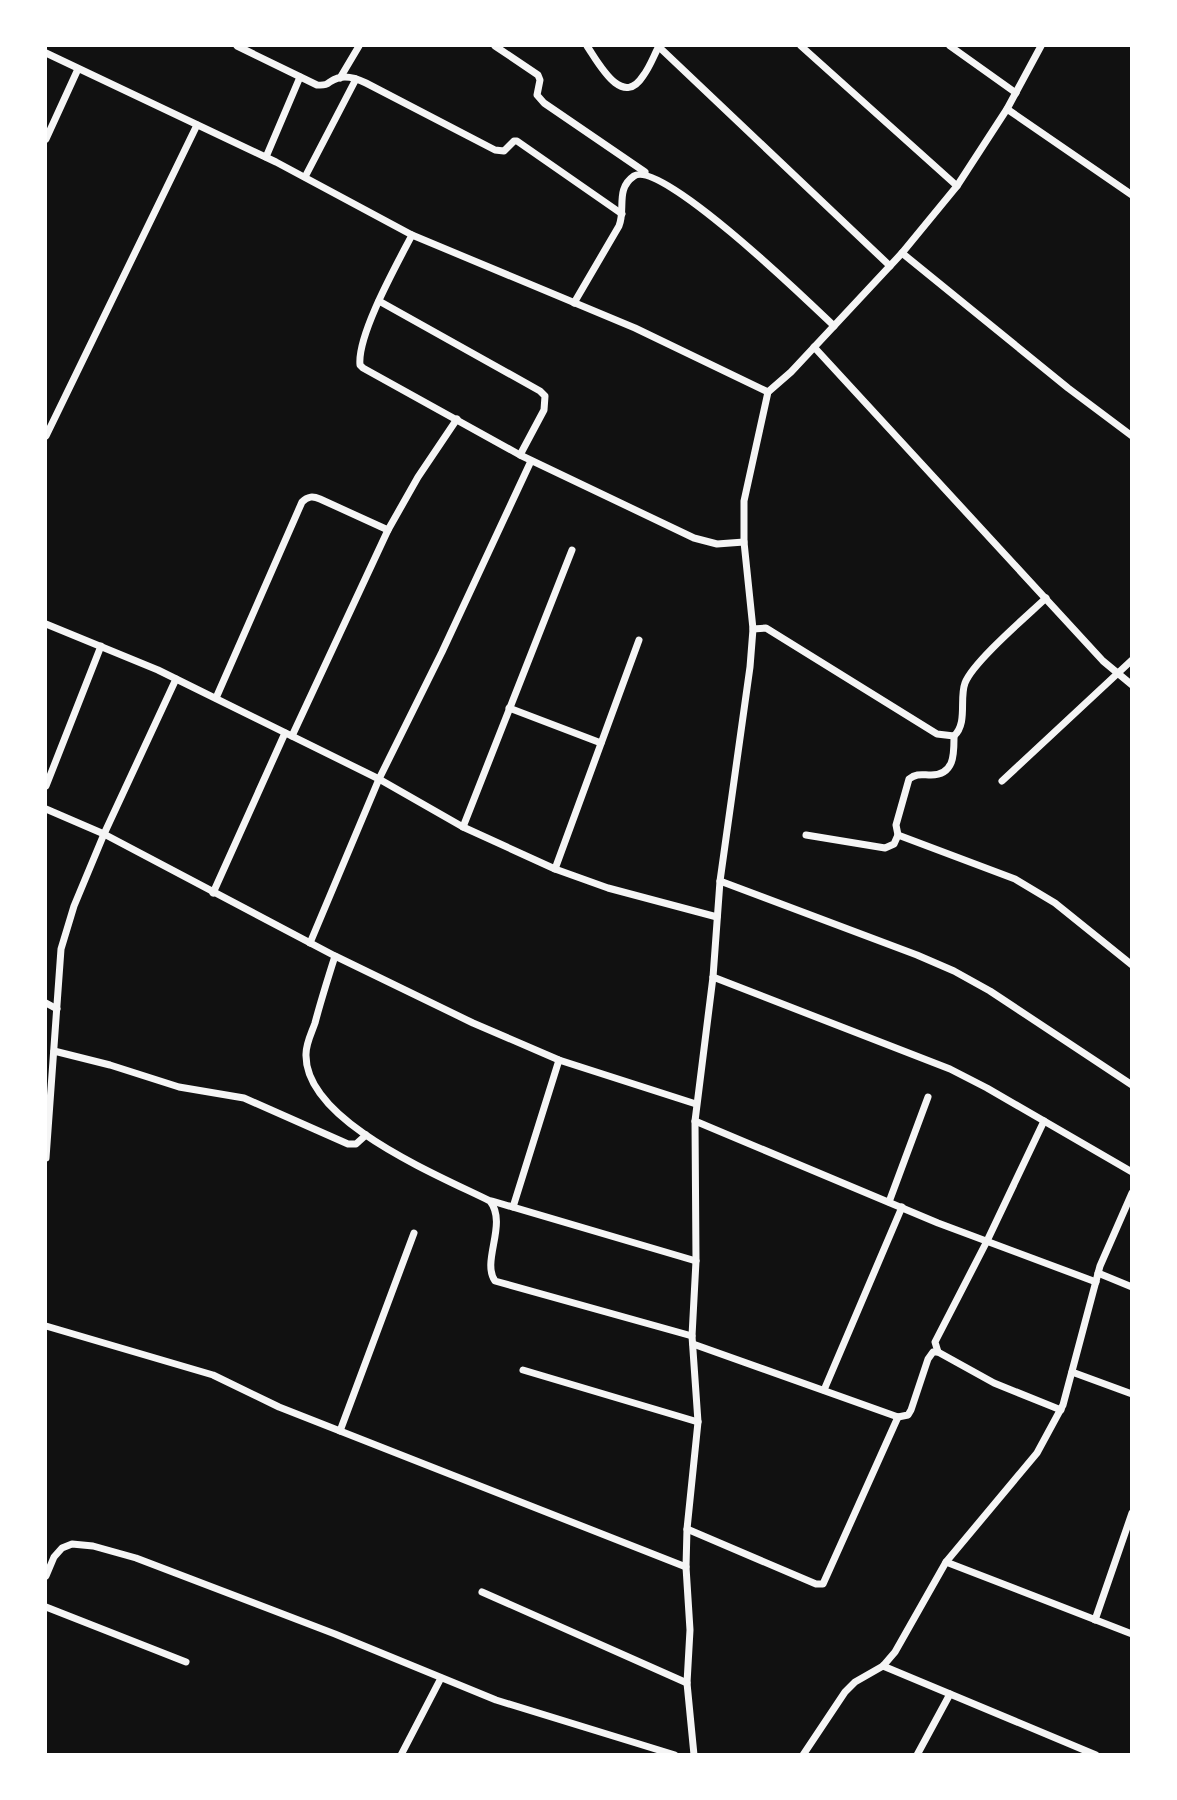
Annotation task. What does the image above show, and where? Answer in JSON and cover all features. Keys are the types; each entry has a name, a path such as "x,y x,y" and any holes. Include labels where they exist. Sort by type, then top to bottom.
{"street":[{"path":"237,46 324,86 340,78 356,79 495,150 504,151 517,141 622,214"},
{"path":"340,78 359,46"},
{"path":"495,46 538,75 540,80 537,95 544,103 734,232 834,326"},
{"path":"587,46 610,80 626,87 636,85 643,77 659,46 890,265"},
{"path":"801,46 957,186"},
{"path":"950,46 1016,93"},
{"path":"694,1755 687,1683 690,1630 686,1567 687,1529 698,1422 692,1340 696,1261 695,1121 713,977 720,881 750,667 753,629 744,542 744,501 768,392 902,253 957,186 1007,109 1041,46"},
{"path":"46,53 266,157 412,235 635,328 768,392"},
{"path":"46,138 78,69"},
{"path":"266,157 300,77"},
{"path":"305,177 356,79"},
{"path":"1007,109 1132,195"},
{"path":"46,436 197,125"},
{"path":"574,303 619,226 623,190 632,177 639,174 649,175"},
{"path":"412,235 379,301 360,356 360,365 531,461 694,538 717,544 744,542"},
{"path":"902,253 1068,388 1132,436"},
{"path":"379,301 545,396 544,410 520,455"},
{"path":"814,347 1103,662 1132,685"},
{"path":"213,893 388,530 418,477 457,419"},
{"path":"310,943 379,779 531,461"},
{"path":"216,698 302,502 313,496 388,530"},
{"path":"463,827 572,550"},
{"path":"806,835 885,848 894,844 898,835 896,825 909,779 919,774 936,775 947,771 952,763 954,736 961,723 962,695 968,676 1045,598"},
{"path":"46,624 216,698 379,779 463,827 555,869 608,888 717,917"},
{"path":"753,629 766,628 937,734 954,736"},
{"path":"555,869 639,640"},
{"path":"46,786 101,646"},
{"path":"1002,781 1132,660"},
{"path":"46,1157 61,949 74,906 104,834 176,679"},
{"path":"509,708 601,743"},
{"path":"46,808 104,834 335,956 473,1023 559,1060 696,1104"},
{"path":"898,835 1015,879 1055,903 1132,965"},
{"path":"720,881 954,971 990,991 1132,1085"},
{"path":"335,956 306,1051 307,1068 313,1086 327,1104 382,1146 488,1200 696,1261"},
{"path":"713,977 950,1069 1132,1172"},
{"path":"46,1003 57,1009"},
{"path":"54,1051 194,1091 244,1098 348,1144 356,1144 366,1135"},
{"path":"513,1208 559,1060"},
{"path":"889,1202 928,1097"},
{"path":"695,1121 889,1202 1096,1282"},
{"path":"938,1352 935,1342 1044,1121"},
{"path":"803,1755 845,1692 855,1682 883,1666 895,1652 946,1562 1037,1453 1061,1410 1098,1273 1132,1193"},
{"path":"488,1200 494,1205 497,1215 491,1270 495,1281 692,1340 898,1417 908,1415 930,1354 938,1352 994,1383 1061,1410"},
{"path":"824,1390 902,1207"},
{"path":"341,1431 414,1233"},
{"path":"1098,1273 1132,1287"},
{"path":"46,1326 213,1375 279,1407 686,1567"},
{"path":"523,1370 698,1422"},
{"path":"1072,1372 1132,1394"},
{"path":"687,1529 816,1584 823,1584 898,1417"},
{"path":"1095,1620 1132,1513"},
{"path":"46,1576 54,1557 62,1549 72,1544 93,1546 136,1559 496,1700 676,1755"},
{"path":"946,1562 1132,1634"},
{"path":"482,1592 687,1683"},
{"path":"46,1607 186,1662"},
{"path":"883,1666 1096,1755"},
{"path":"401,1755 441,1678"},
{"path":"917,1755 950,1694"}]}
